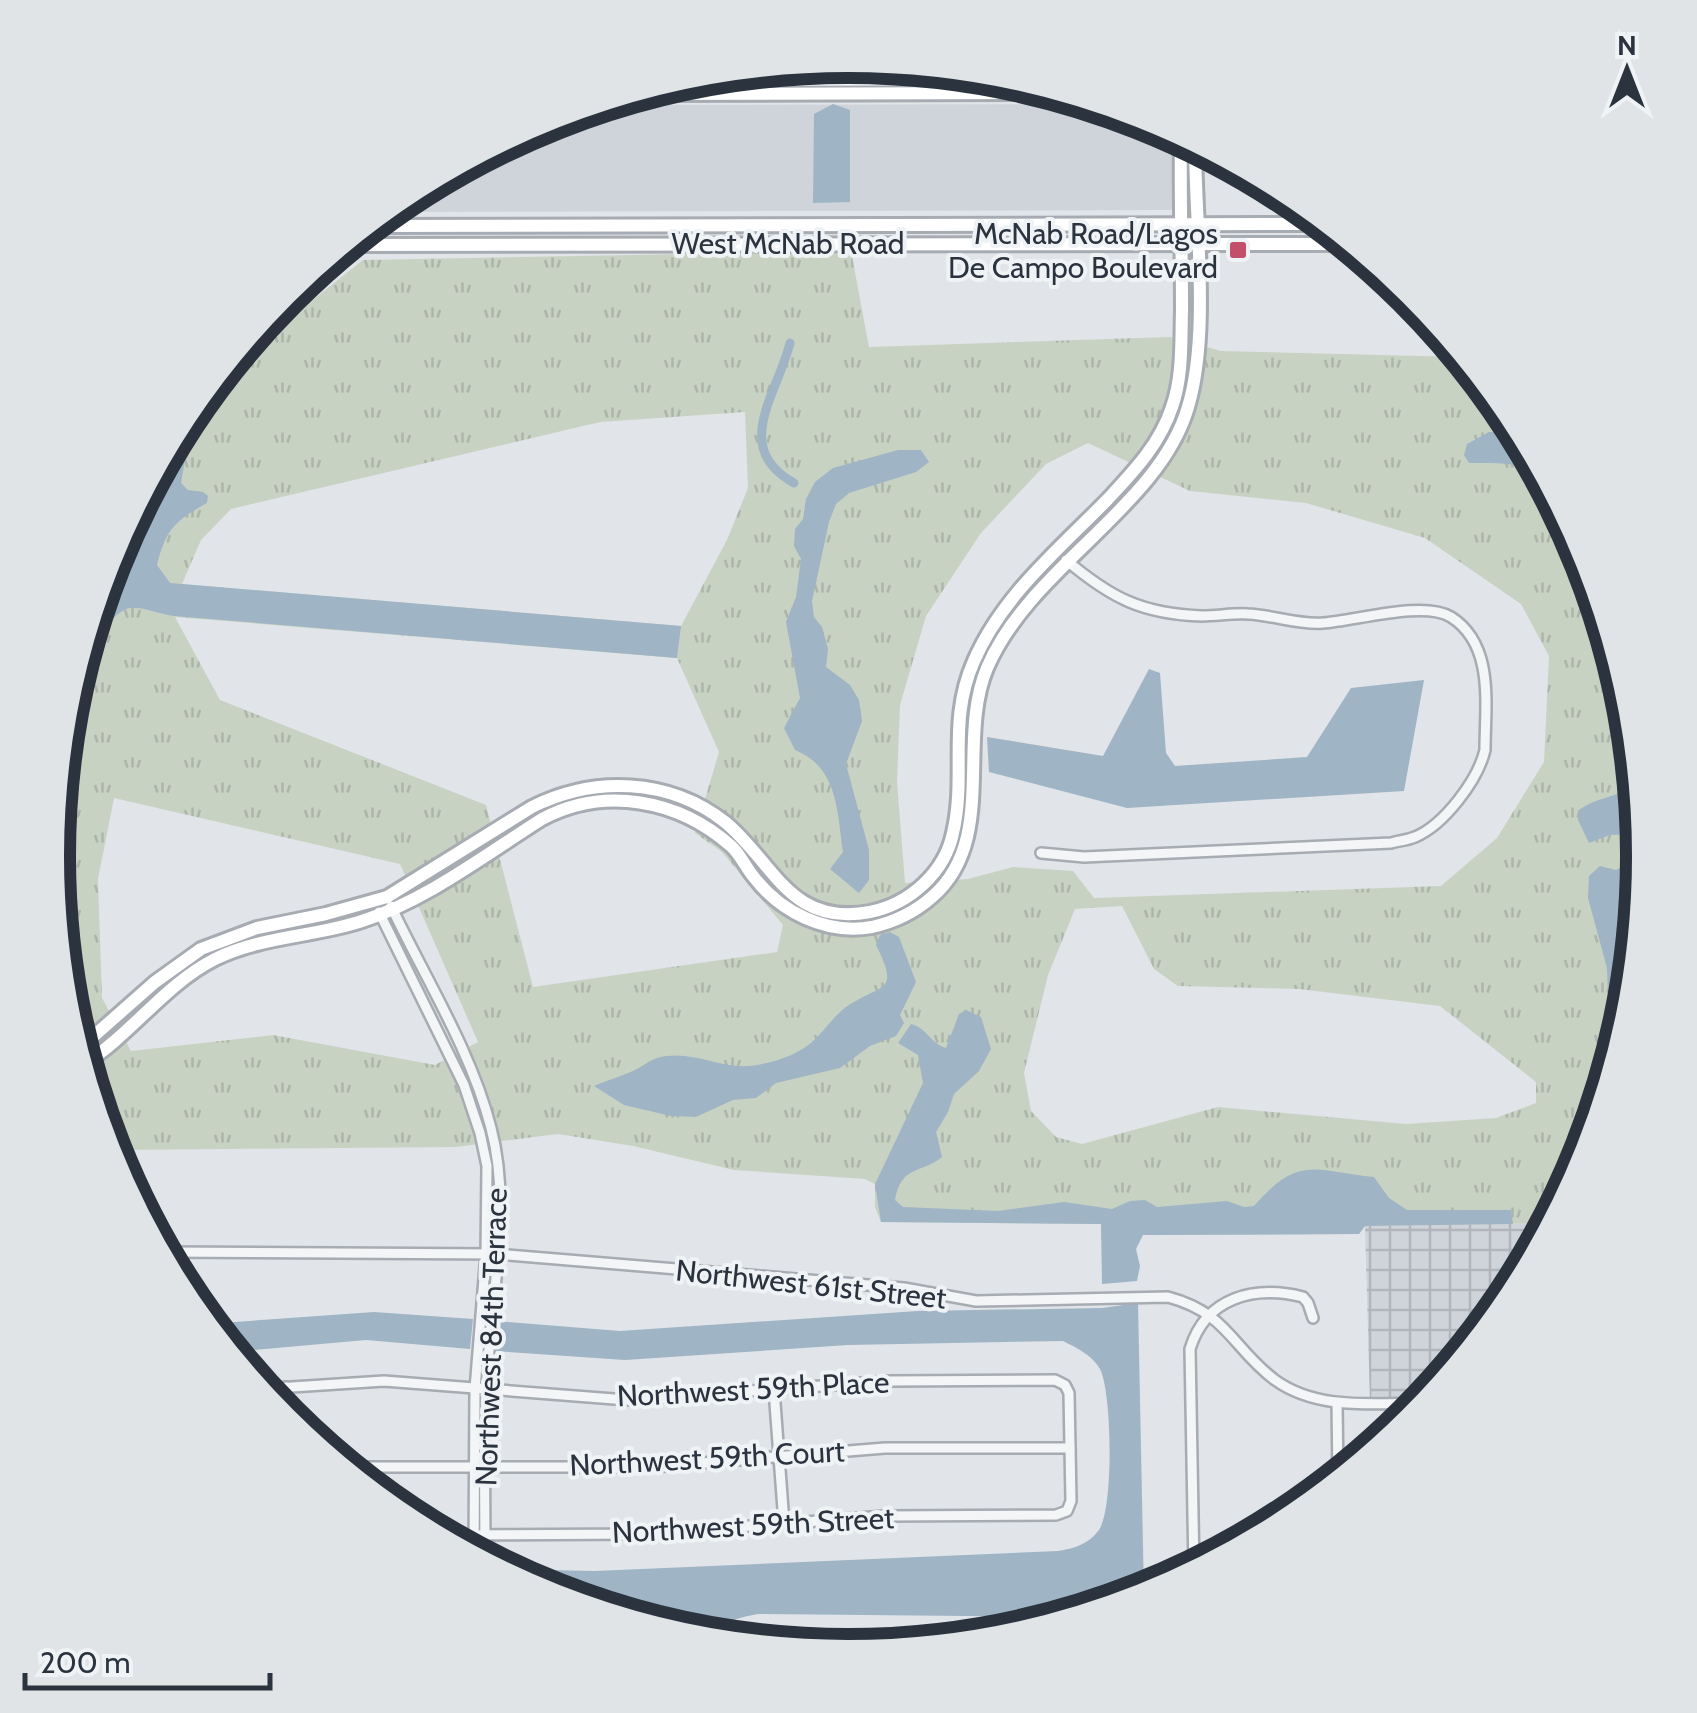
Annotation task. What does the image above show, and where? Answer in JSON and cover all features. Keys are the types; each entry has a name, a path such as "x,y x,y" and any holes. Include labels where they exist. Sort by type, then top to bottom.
{"street":[{"path":"693,94 1001,93"},
{"path":"92,1037 155,982 201,949 257,928 383,905 556,796 612,785 656,790 699,806 725,822 794,896 817,908 842,913 870,912 914,892 930,878 950,843 956,812 960,706 986,636 1004,608 1164,456 1188,411 1197,355 1197,244 1188,224 1182,153"},
{"path":"1108,509 1150,451 1173,406 1182,355 1182,243 1188,224 1194,158"},
{"name":"West McNab Road","path":"393,226 1302,224"},
{"name":"West McNab Road","path":"368,245 1328,244"},
{"path":"1041,853 1084,857 1391,843 1414,838 1441,818 1476,773 1485,750 1484,666 1472,640 1450,616 1427,610 1320,624 1244,613 1177,614 1124,601 1100,588 1062,556"},
{"path":"96,1054 208,962 261,941 329,930 562,809 585,803 640,801 694,820 735,850 769,895 814,922 842,928 871,927 920,908 942,889 956,868 969,833 975,707 986,671 1015,618 1062,556"},
{"path":"950,843 969,833"},
{"name":"Northwest 84th Terrace","path":"383,905 464,1085 487,1166 491,1254 478,1541"},
{"name":"Northwest 61st Street","path":"178,1252 491,1254 904,1288 976,1302 1168,1297 1186,1302 1224,1324 1276,1381 1316,1399 1337,1403 1403,1403"},
{"name":"Northwest 84th Terrace","path":"480,1467 475,1389 491,1254"},
{"path":"1194,1555 1190,1349 1195,1332 1207,1314 1238,1297 1292,1295 1308,1303 1313,1318"},
{"name":"Northwest 59th Place","path":"280,1388 384,1382 628,1400 890,1381 1056,1380 1069,1393 1070,1448"},
{"path":"286,1388 286,1394"},
{"path":"774,1390 784,1523"},
{"path":"1337,1403 1338,1461"},
{"name":"Northwest 59th Court","path":"366,1467 652,1467 885,1448 1070,1448"},
{"name":"Northwest 59th Street","path":"468,1536 643,1534 885,1516 1056,1515 1068,1511 1071,1502 1070,1448"},
{"name":"Northwest 84th Terrace","path":"479,1536 481,1543"}],"shaded area":[{"path":"1046,104 1099,119 1174,150 1174,210 412,212 504,158 598,119 647,105"},
{"path":"1535,1223 1466,1330 1403,1403 1370,1403 1365,1226"}],"green space":[{"path":"851,251 869,347 1170,337 1221,351 1445,357 1523,467 1568,559 1600,655 1620,755 1627,856 1620,958 1612,1008 1586,1107 1535,1223 1365,1226 1359,1234 1143,1235 1101,1224 881,1222 875,1207 875,1184 865,1179 734,1170 633,1146 558,1134 456,1147 127,1150 111,1107 85,1008 72,907 72,806 85,705 111,606 150,512 201,424 277,329 363,260","holes":["745,412 748,488 727,540 681,626 182,584 201,540 231,509 600,422","1088,443 1190,491 1306,503 1425,538 1521,604 1549,656 1544,762 1497,838 1441,886 1094,898 1073,871 1013,867 968,879 905,883 897,782 900,705 926,616 981,533 1046,464","175,617 677,658 719,752 695,833 722,852 783,925 777,952 533,987 486,805 220,700","114,798 400,864 478,1042 435,1065 273,1035 131,1051 102,998 98,879","1122,906 1154,969 1178,986 1299,989 1440,1006 1536,1082 1536,1103 1496,1118 1406,1124 1218,1107 1082,1144 1056,1137 1031,1111 1024,1073 1048,975 1075,909"]}],"water":[{"path":"833,104 850,110 850,202 813,203 814,114"},
{"path":"1489,432 1501,432 1524,469 1469,463 1464,455 1467,444"},
{"path":"898,450 921,450 929,462 916,472 849,493 836,504 812,601 814,617 822,627 828,649 826,667 850,685 859,700 862,721 846,764 869,850 869,880 859,893 830,869 843,852 837,806 828,779 820,767 795,750 784,728 800,698 786,622 796,597 801,559 794,546 795,529 803,519 806,499 815,482 833,468"},
{"path":"183,453 186,454 181,483 188,490 208,496 207,503 179,521 164,543 157,565 170,583 681,626 677,658 174,616 129,608 104,629 150,512"},
{"path":"1568,558 1581,592 1569,581"},
{"path":"1149,669 1160,673 1166,753 1175,766 1307,757 1351,688 1424,680 1404,791 1127,808 989,772 987,737 1103,756"},
{"path":"1623,791 1626,834 1610,835 1589,843 1578,811"},
{"path":"1627,864 1620,958 1609,1021 1607,968 1588,898 1589,876 1600,866 1616,870"},
{"path":"890,932 899,937 916,982 900,1015 904,1023 896,1036 870,1046 840,1068 776,1083 756,1098 733,1100 696,1117 671,1116 624,1105 594,1086 669,1056 748,1066 793,1054 813,1041 842,1010 884,985 887,972 876,945 880,935"},
{"path":"966,1010 981,1017 991,1049 979,1071 954,1094 936,1132 942,1157 902,1181 895,1200 903,1207 998,1211 1064,1202 1112,1209 1145,1200 1157,1207 1227,1201 1244,1207 1254,1206 1296,1172 1322,1170 1374,1177 1389,1198 1407,1210 1511,1210 1513,1224 1365,1226 1359,1234 1143,1235 1136,1249 1140,1266 1137,1281 1102,1284 1101,1224 881,1222 875,1184 923,1083 918,1055 898,1043 911,1024 946,1048 959,1014"},
{"path":"1138,1303 1144,1577 1099,1594 1015,1616 759,1614 725,1624 598,1594 537,1570 595,1571 1075,1547 1095,1535 1104,1518 1110,1450 1104,1382 1097,1364 1063,1341 848,1345 625,1360 495,1351 496,1321 620,1331 918,1311 1102,1308"},
{"path":"374,1312 473,1319 470,1349 366,1340 247,1350 226,1323"}],"waterway":[{"path":"790,343 769,401 762,437 765,454 775,469 794,483"}],"place":[{"name":"McNab Road/Lagos De Campo Boulevard","path":"1238,250"}]}
